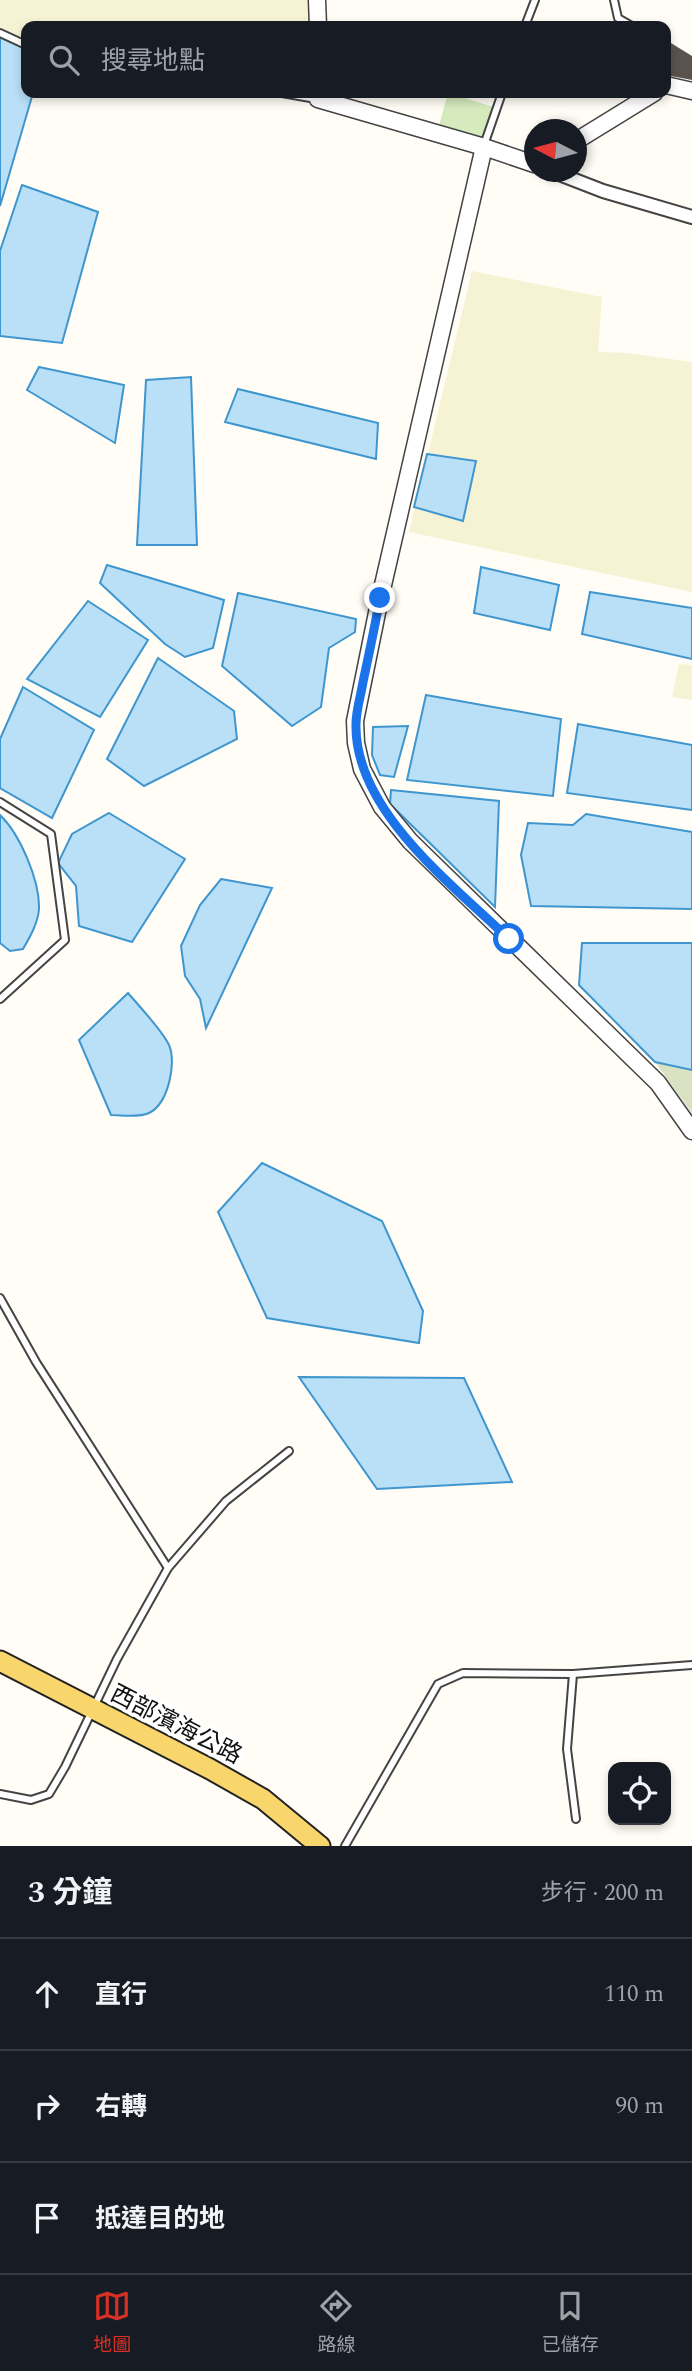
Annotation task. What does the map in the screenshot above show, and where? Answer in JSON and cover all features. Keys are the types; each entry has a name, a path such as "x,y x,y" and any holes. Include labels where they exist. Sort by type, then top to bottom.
{"main road":[{"name":"西部濱海公路","path":"0,1661 263,1799 320,1846"}],"street":[{"path":"317,0 318,21"},
{"path":"671,88 692,91"},
{"path":"325,98 524,160"},
{"path":"587,134 645,98"},
{"path":"484,146 380,598 355,721 356,743 362,769 372,789 382,807 410,841 658,1083 692,1131"},
{"path":"580,182 692,217"}],"lane":[{"path":"528,21 535,0"},
{"path":"614,0 618,18 623,21"},
{"path":"0,33 21,43"},
{"path":"484,146 500,98"},
{"path":"0,802 51,834 65,940 0,999"},
{"path":"0,1298 36,1362 168,1569"},
{"path":"0,1794 31,1800 49,1794 168,1569 226,1501 289,1451"},
{"path":"345,1846 438,1685 464,1673 573,1674 692,1665"},
{"path":"573,1674 567,1749 576,1819"}],"shaded area":[{"path":"0,0 308,0 310,21 21,21 21,39 0,29"},
{"path":"472,271 602,297 598,352 628,353 692,362 692,592 409,532"},
{"path":"679,664 692,665 692,700 672,697"}],"green space":[{"path":"447,98 464,98 497,108 484,147 437,133"},
{"path":"655,1062 692,1070 692,1113"}],"water":[{"path":"0,31 21,41 21,98 32,98 0,206"},
{"path":"22,185 98,212 62,343 0,336 0,251"},
{"path":"39,367 124,385 115,443 27,390"},
{"path":"191,377 197,545 137,545 146,380"},
{"path":"238,389 378,423 376,459 225,422"},
{"path":"427,454 476,461 463,521 414,507"},
{"path":"107,565 224,600 213,648 185,657 165,644 100,583"},
{"path":"481,567 559,585 550,630 474,613"},
{"path":"590,592 692,608 692,659 582,634"},
{"path":"238,593 356,619 355,632 329,648 321,707 292,726 222,666"},
{"path":"88,601 148,640 100,717 27,679"},
{"path":"158,658 234,711 237,739 144,786 107,759"},
{"path":"23,687 94,730 52,818 0,788 0,739"},
{"path":"426,695 561,719 553,796 407,780"},
{"path":"578,724 692,745 692,810 567,793"},
{"path":"408,726 394,777 380,775 372,755 373,727"},
{"path":"391,790 499,801 495,907 390,804"},
{"path":"109,813 185,859 132,942 79,926 76,886 58,863 72,834"},
{"path":"586,814 692,832 692,909 531,906 521,855 528,823 573,825"},
{"path":"0,815 15,834 27,859 36,885 39,909 33,930 23,949 10,951 0,943"},
{"path":"221,879 272,888 206,1028 200,999 185,976 181,946 200,905"},
{"path":"582,943 692,943 692,1070 655,1062 579,985"},
{"path":"128,993 166,1039 172,1062 169,1082 161,1101 149,1113 135,1116 111,1115 79,1040"},
{"path":"262,1163 382,1221 423,1311 419,1343 267,1318 218,1212"},
{"path":"299,1377 464,1378 512,1482 377,1489"}],"building":[{"path":"671,43 692,56 692,80 671,76"}],"route":[{"path":"380,598 355,721 356,743 362,769 382,807 410,841 509,939"}]}
